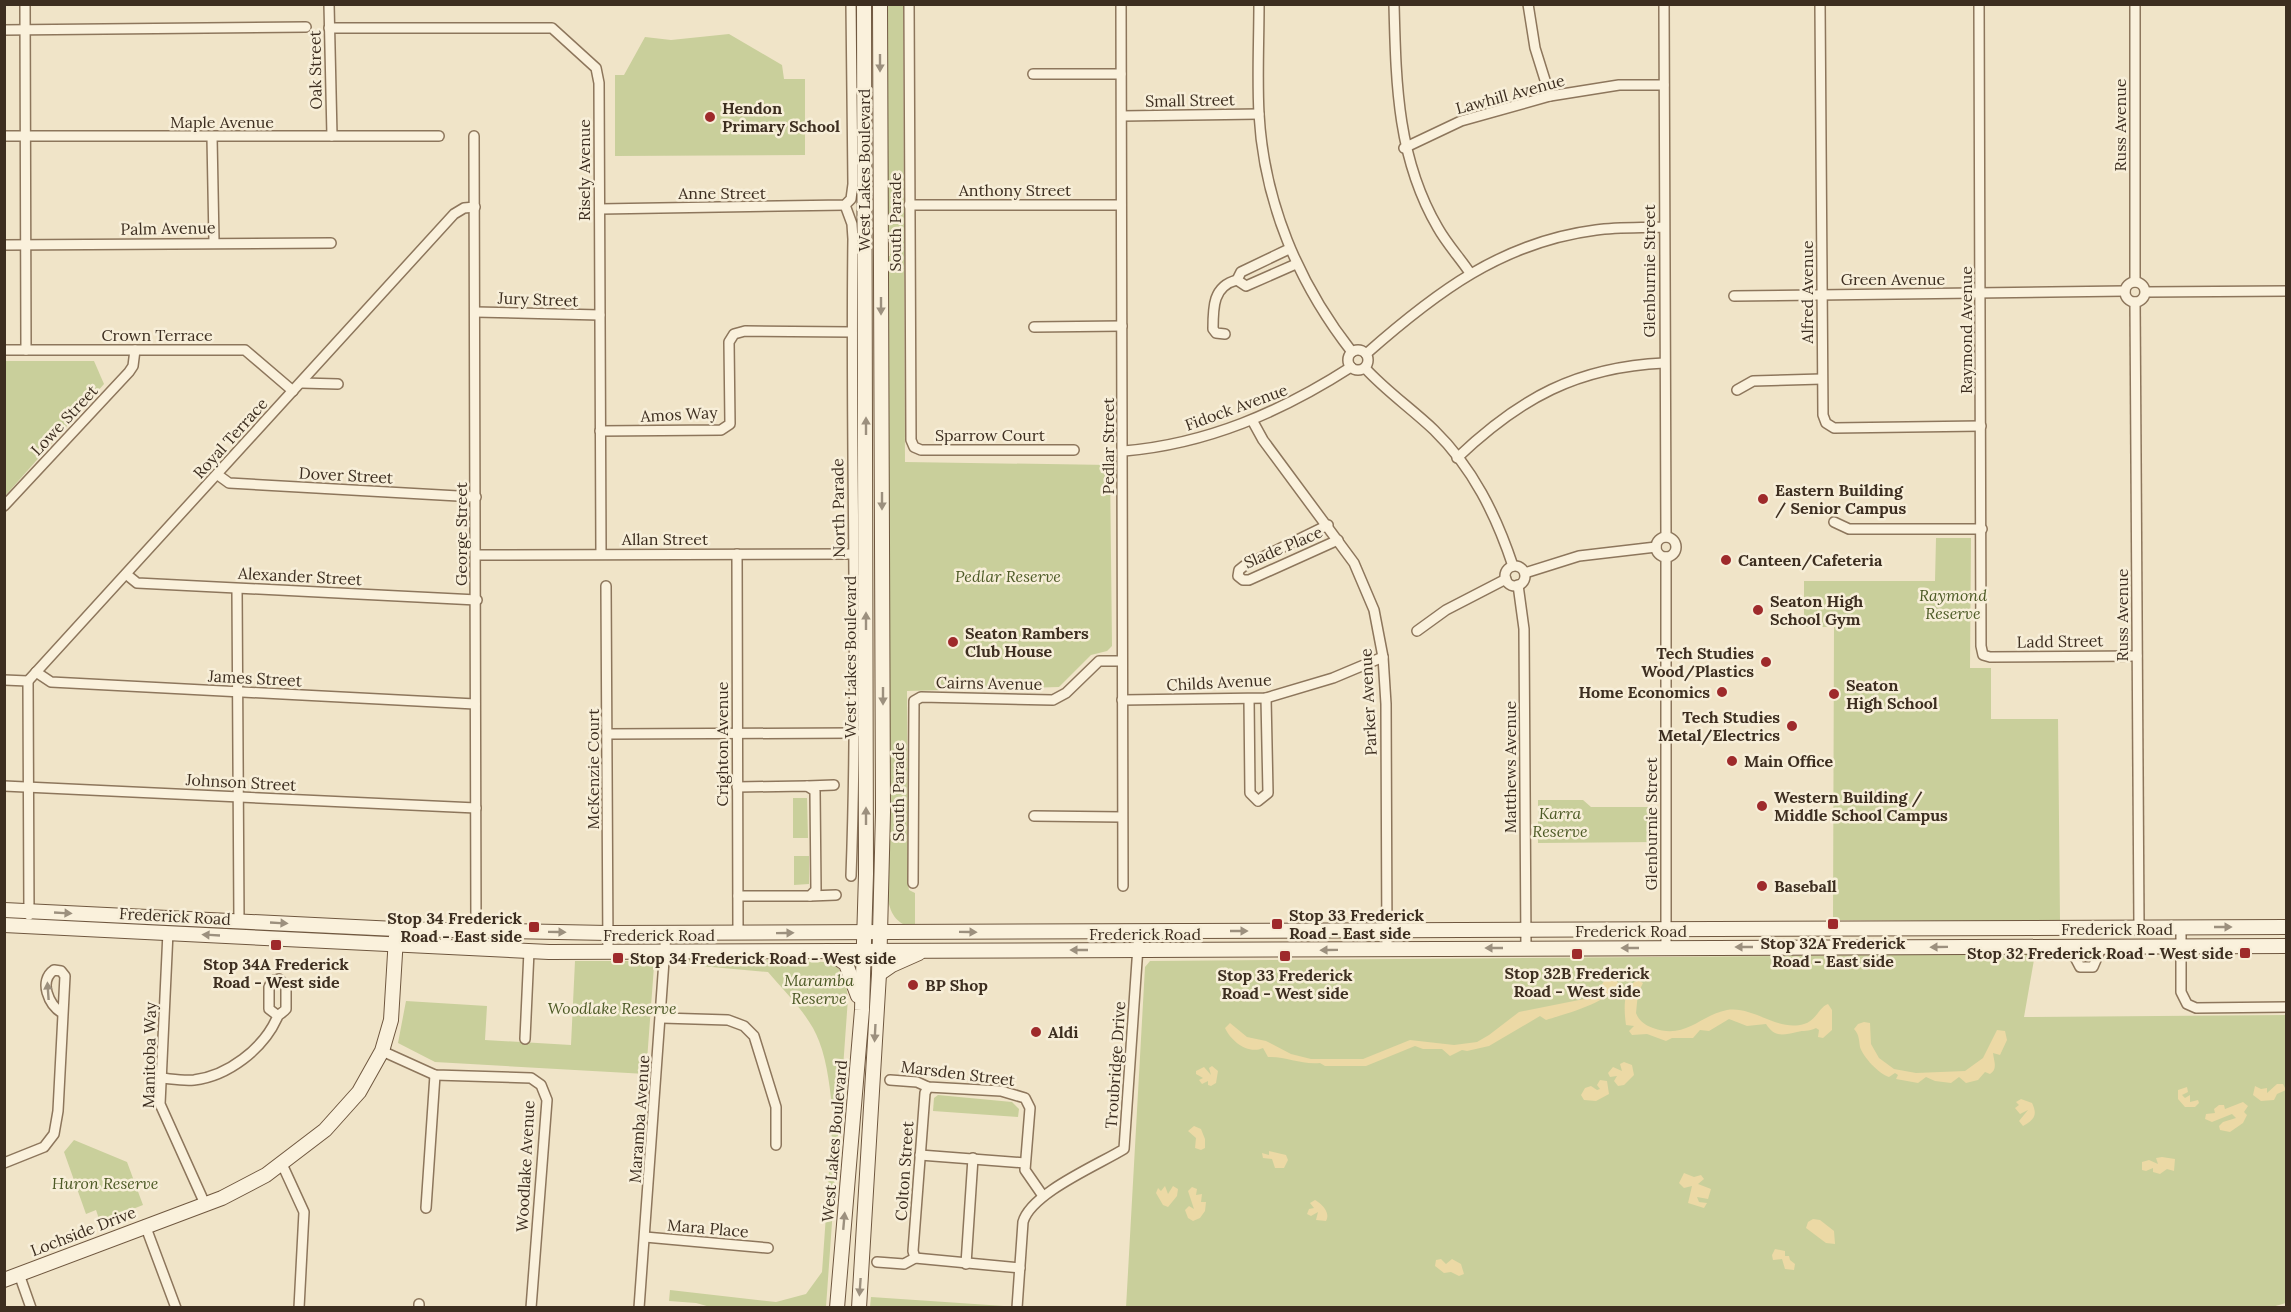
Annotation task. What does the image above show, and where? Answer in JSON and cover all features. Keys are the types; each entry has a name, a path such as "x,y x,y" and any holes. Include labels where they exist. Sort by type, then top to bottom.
{"main road":[{"name":"West Lakes Boulevard","path":"837,1308 862,1010 866,874 864,4"},
{"name":"West Lakes Boulevard","path":"859,1308 879,975 883,777 880,4"},
{"path":"880,896 892,923 910,932"},
{"path":"832,932 865,909"},
{"name":"Frederick Road","path":"4,910 396,928 608,933 2038,930 2286,927"},
{"name":"Frederick Road","path":"4,925 529,951 608,952 2286,946"},
{"name":"Lochside Drive","path":"4,1280 145,1225 222,1198 282,1164 326,1130 359,1092 382,1051 391,1020 396,928"},
{"path":"2038,930 2042,938 2063,945"},
{"path":"827,951 846,963 862,1010"},
{"path":"879,975 892,965 924,951"}],"street":[{"path":"25,4 26,350"},
{"name":"Oak Street","path":"329,4 332,136"},
{"name":"North Parade","path":"851,4 851,200 845,205 852,224 855,733 851,876"},
{"name":"South Parade","path":"909,4 911,440"},
{"name":"Pedlar Street","path":"1121,4 1124,451 1123,886"},
{"path":"1259,4 1259,114 1268,179 1289,249 1296,264 1321,309 1352,352"},
{"path":"1394,4 1396,90 1404,147 1418,189 1438,229 1470,273"},
{"path":"1528,4 1535,48 1550,96"},
{"name":"Glenburnie Street","path":"1664,4 1666,537"},
{"name":"Alfred Avenue","path":"1820,4 1822,415 1826,423 1834,428 1981,426"},
{"name":"Raymond Avenue","path":"1979,4 1981,646 1983,655"},
{"name":"Russ Avenue","path":"2135,4 2135,282"},
{"path":"4,30 306,27"},
{"name":"Risely Avenue","path":"329,28 556,29 596,68 598,75 600,209 601,554"},
{"path":"1033,74 1121,74"},
{"name":"Lawhill Avenue","path":"1404,147 1461,120 1550,96 1619,85 1664,85"},
{"name":"Small Street","path":"1122,116 1259,114"},
{"name":"Maple Avenue","path":"4,136 439,136"},
{"name":"George Street","path":"474,136 477,497 476,931"},
{"path":"212,137 214,242"},
{"path":"852,165 864,153"},
{"name":"Anne Street","path":"600,209 845,205"},
{"name":"Anthony Street","path":"909,205 1121,205"},
{"name":"Royal Terrace","path":"28,681 454,214 464,208 475,207"},
{"path":"1366,354 1416,310 1470,273 1522,247 1596,230 1664,227"},
{"name":"Palm Avenue","path":"4,245 331,243"},
{"path":"1237,280 1237,275 1241,272 1289,249"},
{"path":"1225,334 1216,333 1213,329 1219,288 1225,283 1237,280 1246,286 1296,264"},
{"path":"2135,282 2144,286 2146,292 2142,300 2135,302 2127,298 2125,291 2129,284 2135,282"},
{"name":"Green Avenue","path":"1734,296 2125,291"},
{"path":"2146,292 2286,291"},
{"name":"Russ Avenue","path":"2135,302 2139,928"},
{"name":"Jury Street","path":"475,312 600,315"},
{"path":"1034,327 1122,326"},
{"name":"Amos Way","path":"600,431 721,430 730,424 729,342 734,334 745,332 851,332"},
{"name":"Lowe Street","path":"4,506 129,372 133,366 135,350"},
{"name":"Crown Terrace","path":"4,351 245,350 293,391"},
{"path":"1358,350 1366,354 1368,361 1365,368 1358,371 1351,367 1348,360 1352,352 1358,350"},
{"path":"1457,458 1512,410 1543,391 1592,372 1633,364 1665,363"},
{"name":"Fidock Avenue","path":"1124,451 1160,448 1205,437 1252,420 1312,393 1351,367"},
{"path":"1365,368 1436,432 1457,458 1486,498 1513,566"},
{"path":"1737,390 1753,381 1822,379"},
{"path":"302,383 338,384"},
{"name":"Parker Avenue","path":"1252,420 1263,440 1338,540 1364,584 1374,610 1383,657 1387,949"},
{"name":"Sparrow Court","path":"911,440 914,447 921,450 1074,450"},
{"name":"Dover Street","path":"218,475 229,483 477,497"},
{"path":"1834,522 1848,529 1982,529"},
{"name":"Slade Place","path":"1328,525 1244,566 1238,576 1243,580 1249,580 1338,540"},
{"path":"1666,537 1672,539 1676,547 1674,553 1666,557 1660,555 1656,546 1660,539 1666,537"},
{"path":"1525,573 1579,556 1656,546"},
{"name":"Crighton Avenue","path":"738,554 738,933"},
{"name":"Allan Street","path":"477,555 853,554"},
{"name":"Glenburnie Street","path":"1666,557 1666,947"},
{"path":"1513,566 1519,566 1525,573 1525,580 1518,585 1512,585 1506,579 1507,569 1513,566"},
{"name":"Alexander Street","path":"126,574 137,583 477,600"},
{"path":"1418,631 1446,610 1506,579"},
{"name":"Matthews Avenue","path":"1518,585 1524,629 1526,948"},
{"name":"McKenzie Court","path":"606,586 608,952"},
{"path":"237,589 239,921"},
{"name":"Ladd Street","path":"1983,655 1990,657 2137,656"},
{"name":"Childs Avenue","path":"1122,700 1266,698 1333,678 1383,657"},
{"name":"Cairns Avenue","path":"914,700 921,697 1053,700 1066,693 1099,661 1122,661"},
{"name":"James Street","path":"36,672 51,682 475,704"},
{"path":"4,680 28,681 28,926"},
{"path":"1249,699 1250,793 1258,801 1268,793 1266,698"},
{"name":"South Parade","path":"913,883 914,700"},
{"path":"608,734 855,733"},
{"path":"737,787 834,785"},
{"name":"Johnson Street","path":"4,786 476,808"},
{"path":"807,786 815,791 816,890 810,896"},
{"path":"1034,816 1122,817"},
{"path":"852,854 866,874"},
{"path":"738,896 836,895"},
{"path":"2181,927 2181,992 2187,1004 2196,1008 2286,1007"},
{"name":"Manitoba Way","path":"168,932 160,1104 163,1116 205,1204"},
{"path":"1138,951 1139,932"},
{"name":"Maramba Avenue","path":"639,1308 662,1018 666,933"},
{"path":"2063,945 2080,967 2092,967 2102,946"},
{"path":"525,1039 529,951"},
{"name":"Troubridge Drive","path":"1017,1308 1025,1214 1043,1196 1124,1149 1138,951"},
{"path":"4,1163 44,1147 54,1134 58,1111 62,1013"},
{"path":"161,1078 192,1080 210,1077 232,1067 269,1035 277,1015"},
{"path":"662,1018 728,1020 744,1026 754,1036 776,1107 776,1145"},
{"name":"Woodlake Avenue","path":"382,1051 435,1075 531,1078 541,1085 547,1100 531,1308"},
{"path":"426,1208 435,1075"},
{"name":"Marsden Street","path":"890,1080 917,1082 928,1087 1001,1090 1025,1098 1030,1108 1025,1162"},
{"name":"Colton Street","path":"915,1258 913,1251 920,1155 925,1093 928,1087"},
{"path":"920,1155 1025,1162 1027,1174 1043,1196"},
{"path":"966,1264 973,1158"},
{"path":"282,1164 304,1212 299,1308"},
{"path":"145,1225 177,1308"},
{"name":"Mara Place","path":"645,1237 768,1248"},
{"path":"877,1262 904,1264 915,1258 1020,1268"},
{"path":"19,1274 31,1308"}],"green space":[{"name":"Pedlar Reserve","path":"886,5 903,5 905,462 1110,465 1112,646 1107,651 1091,655 1059,687 907,691 908,884 909,890 915,893 915,929 898,921 892,912 887,894 886,256 890,256 890,236 886,235"},
{"name":"Hendon Primary School","path":"729,34 782,65 784,79 805,79 805,155 615,156 615,75 624,75 645,37 671,40"},
{"path":"5,361 94,361 104,384 5,496"},
{"name":"Raymond Reserve","path":"1936,538 1971,538 1970,668 1991,668 1991,719 2058,719 2060,921 1833,920 1834,627 1804,627 1804,581 1935,581"},
{"path":"793,798 807,798 808,838 793,838"},
{"name":"Karra Reserve","path":"1538,800 1583,800 1591,807 1652,807 1657,812 1657,842 1538,843"},
{"path":"794,856 809,856 809,884 794,885"},
{"path":"2035,954 2024,1017 2286,1015 2286,1303 2272,1307 1126,1308 1145,967 1150,961"},
{"name":"Maramba Reserve","path":"689,959 825,962 836,967 843,975 848,998 826,1307 714,1308 696,1303 669,1301 670,1290 776,1302 806,1294 822,1272 833,1115 827,1068 815,1032 810,1022 768,972 689,965"},
{"name":"Woodlake Reserve","path":"575,961 648,961 654,966 646,1074 435,1062 398,1043 406,1001 487,1006 485,1040 571,1045"},
{"path":"938,1095 1012,1102 1019,1109 1018,1117 933,1111 934,1098"},
{"name":"Huron Reserve","path":"74,1140 127,1162 143,1205 100,1222 96,1210 86,1214 64,1152"},
{"path":"871,1297 1004,1306 870,1307"}],"sand":[{"path":"1609,974 1614,975 1618,983 1614,990 1598,1001 1576,1011 1546,1020 1540,1016 1489,1046 1462,1050 1450,1056 1442,1049 1423,1049 1415,1046 1366,1066 1325,1066 1320,1063 1268,1057 1263,1048 1252,1050 1241,1045 1231,1038 1225,1028 1230,1023 1247,1037 1266,1041 1291,1054 1311,1059 1363,1059 1410,1040 1454,1045 1477,1042 1519,1012 1589,998 1596,993"},
{"path":"1638,980 1643,983 1638,993 1636,1013 1647,1026 1653,1028 1665,1031 1684,1029 1727,1010 1747,1012 1784,1025 1794,1026 1808,1022 1828,1004 1832,1010 1832,1030 1823,1038 1818,1037 1819,1030 1816,1028 1780,1034 1773,1032 1766,1024 1747,1026 1729,1019 1709,1031 1700,1030 1693,1038 1672,1038 1666,1041 1647,1034 1632,1035 1629,1031 1634,1026 1626,1025 1625,1000 1629,988"},
{"path":"1870,1023 1871,1044 1879,1058 1894,1069 1916,1073 1965,1071 1983,1058 1997,1030 2005,1031 2007,1040 2000,1055 1993,1053 1994,1070 1990,1074 1985,1072 1978,1080 1966,1083 1959,1077 1951,1083 1926,1077 1918,1083 1896,1079 1898,1075 1895,1073 1889,1077 1876,1069 1868,1060 1860,1047 1858,1035 1854,1029 1858,1024"},
{"path":"1624,1062 1632,1065 1634,1075 1624,1085 1618,1086 1614,1081 1617,1076 1610,1077 1608,1073 1613,1067 1622,1071 1620,1064"},
{"path":"1212,1066 1218,1071 1216,1083 1211,1086 1208,1085 1208,1081 1202,1084 1199,1080 1203,1078 1196,1074 1196,1071 1204,1067 1211,1075 1209,1068"},
{"path":"1600,1080 1607,1081 1609,1094 1596,1101 1584,1100 1581,1095 1585,1088 1591,1086 1597,1090 1600,1089 1597,1085"},
{"path":"2277,1084 2283,1084 2286,1090 2277,1094 2274,1100 2261,1101 2253,1095 2255,1086 2261,1089 2267,1088 2267,1093"},
{"path":"2187,1087 2188,1092 2182,1095 2185,1098 2190,1095 2190,1102 2198,1100 2199,1103 2195,1107 2185,1107 2178,1099 2178,1090"},
{"path":"2021,1099 2032,1103 2035,1111 2030,1122 2023,1126 2019,1121 2028,1110 2020,1114 2015,1108 2019,1105 2016,1102"},
{"path":"2243,1102 2248,1106 2244,1112 2247,1115 2243,1123 2230,1132 2220,1130 2219,1126 2223,1122 2236,1118 2232,1114 2212,1122 2205,1119 2206,1114 2215,1113 2214,1109 2219,1105 2224,1105 2225,1109"},
{"path":"1194,1126 1201,1129 1205,1139 1205,1148 1201,1150 1195,1148 1196,1138 1188,1131"},
{"path":"1269,1151 1286,1155 1288,1160 1284,1168 1275,1168 1272,1159 1263,1158 1262,1153 1269,1155"},
{"path":"2156,1158 2175,1159 2174,1171 2167,1169 2160,1174 2153,1172 2153,1168 2142,1170 2142,1162 2149,1160 2158,1164"},
{"path":"1684,1173 1694,1177 1701,1175 1704,1179 1698,1184 1711,1189 1708,1199 1697,1197 1699,1202 1707,1203 1704,1208 1688,1203 1692,1186 1684,1188 1679,1183"},
{"path":"1165,1186 1168,1194 1173,1186 1178,1189 1177,1196 1168,1207 1163,1205 1156,1193 1158,1188 1161,1191"},
{"path":"1192,1187 1197,1189 1196,1195 1202,1194 1201,1202 1206,1202 1205,1211 1200,1218 1193,1221 1188,1218 1185,1210 1189,1206 1194,1209 1188,1191"},
{"path":"1315,1200 1327,1212 1326,1221 1316,1220 1318,1212 1311,1216 1307,1214 1309,1209 1314,1208 1310,1203"},
{"path":"1813,1219 1820,1220 1834,1231 1835,1244 1826,1243 1806,1228 1808,1222"},
{"path":"1775,1249 1785,1251 1785,1256 1789,1256 1795,1264 1794,1270 1785,1269 1782,1259 1773,1260 1772,1255"},
{"path":"1441,1259 1446,1264 1452,1259 1461,1264 1464,1274 1459,1276 1451,1272 1444,1273 1435,1266 1436,1260"}],"place":[{"name":"Hendon Primary School","path":"710,117"},
{"name":"Eastern Building / Senior Campus","path":"1763,499"},
{"name":"Canteen/Cafeteria","path":"1726,560"},
{"name":"Seaton High School Gym","path":"1758,610"},
{"name":"Seaton Rambers Club House","path":"953,642"},
{"name":"Tech Studies Wood/Plastics","path":"1766,662"},
{"name":"Home Economics","path":"1722,692"},
{"name":"Seaton High School","path":"1834,694"},
{"name":"Tech Studies Metal/Electrics","path":"1792,726"},
{"name":"Main Office","path":"1732,761"},
{"name":"Western Building / Middle School Campus","path":"1762,806"},
{"name":"Baseball","path":"1762,886"},
{"name":"Stop 33 Frederick Road - East side","path":"1277,924"},
{"name":"Stop 32A Frederick Road - East side","path":"1833,924"},
{"name":"Stop 34 Frederick Road - East side","path":"534,927"},
{"name":"Stop 34A Frederick Road - West side","path":"276,945"},
{"name":"Stop 32 Frederick Road - West side","path":"2245,953"},
{"name":"Stop 32B Frederick Road - West side","path":"1577,954"},
{"name":"Stop 33 Frederick Road - West side","path":"1285,956"},
{"name":"Stop 34 Frederick Road - West side","path":"618,958"},
{"name":"BP Shop","path":"913,985"},
{"name":"Aldi","path":"1036,1032"}]}
